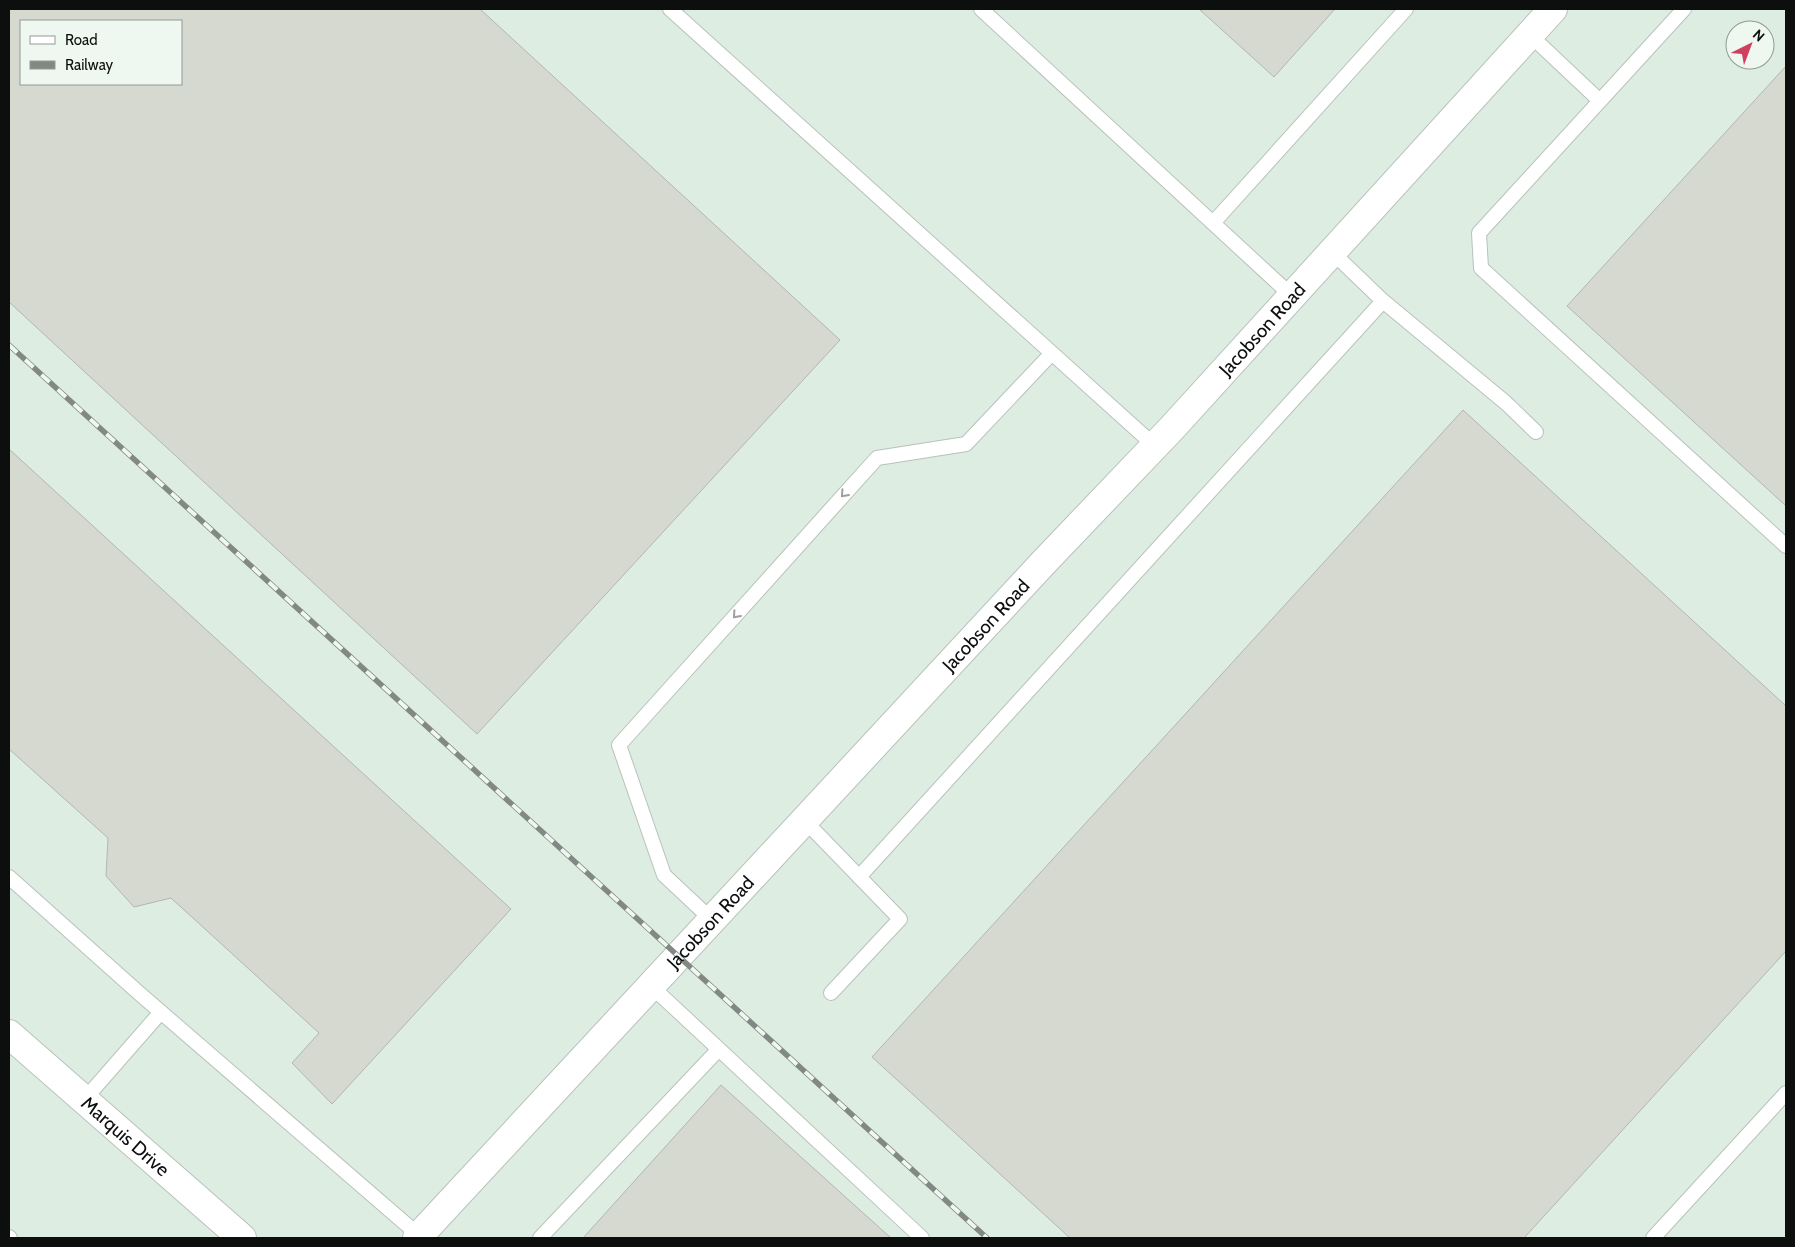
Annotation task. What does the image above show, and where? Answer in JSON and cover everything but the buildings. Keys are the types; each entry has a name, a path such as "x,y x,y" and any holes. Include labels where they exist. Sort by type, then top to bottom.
{"street":[{"name":"Jacobson Road","path":"420,1237 712,920 1155,446 1553,9"},
{"name":"Marquis Drive","path":"9,1034 242,1238"}],"lane":[{"path":"670,9 1155,446"},
{"path":"981,9 1292,296"},
{"path":"1213,223 1406,9"},
{"path":"1684,9 1479,233 1481,268 1786,546"},
{"path":"1530,35 1600,101"},
{"path":"1332,252 1383,301 1506,403 1536,432"},
{"path":"859,877 1383,301"},
{"path":"712,920 664,875 618,746 877,458 966,444 1052,353"},
{"path":"805,820 900,919 831,993"},
{"path":"9,876 160,1012 420,1237"},
{"path":"651,986 922,1238"},
{"path":"84,1100 160,1012"},
{"path":"540,1238 719,1049"},
{"path":"1653,1238 1786,1093"}],"shaded area":[{"path":"9,9 1786,9 1786,1238 9,1238"}],"railway":[{"path":"9,345 987,1238"}]}
